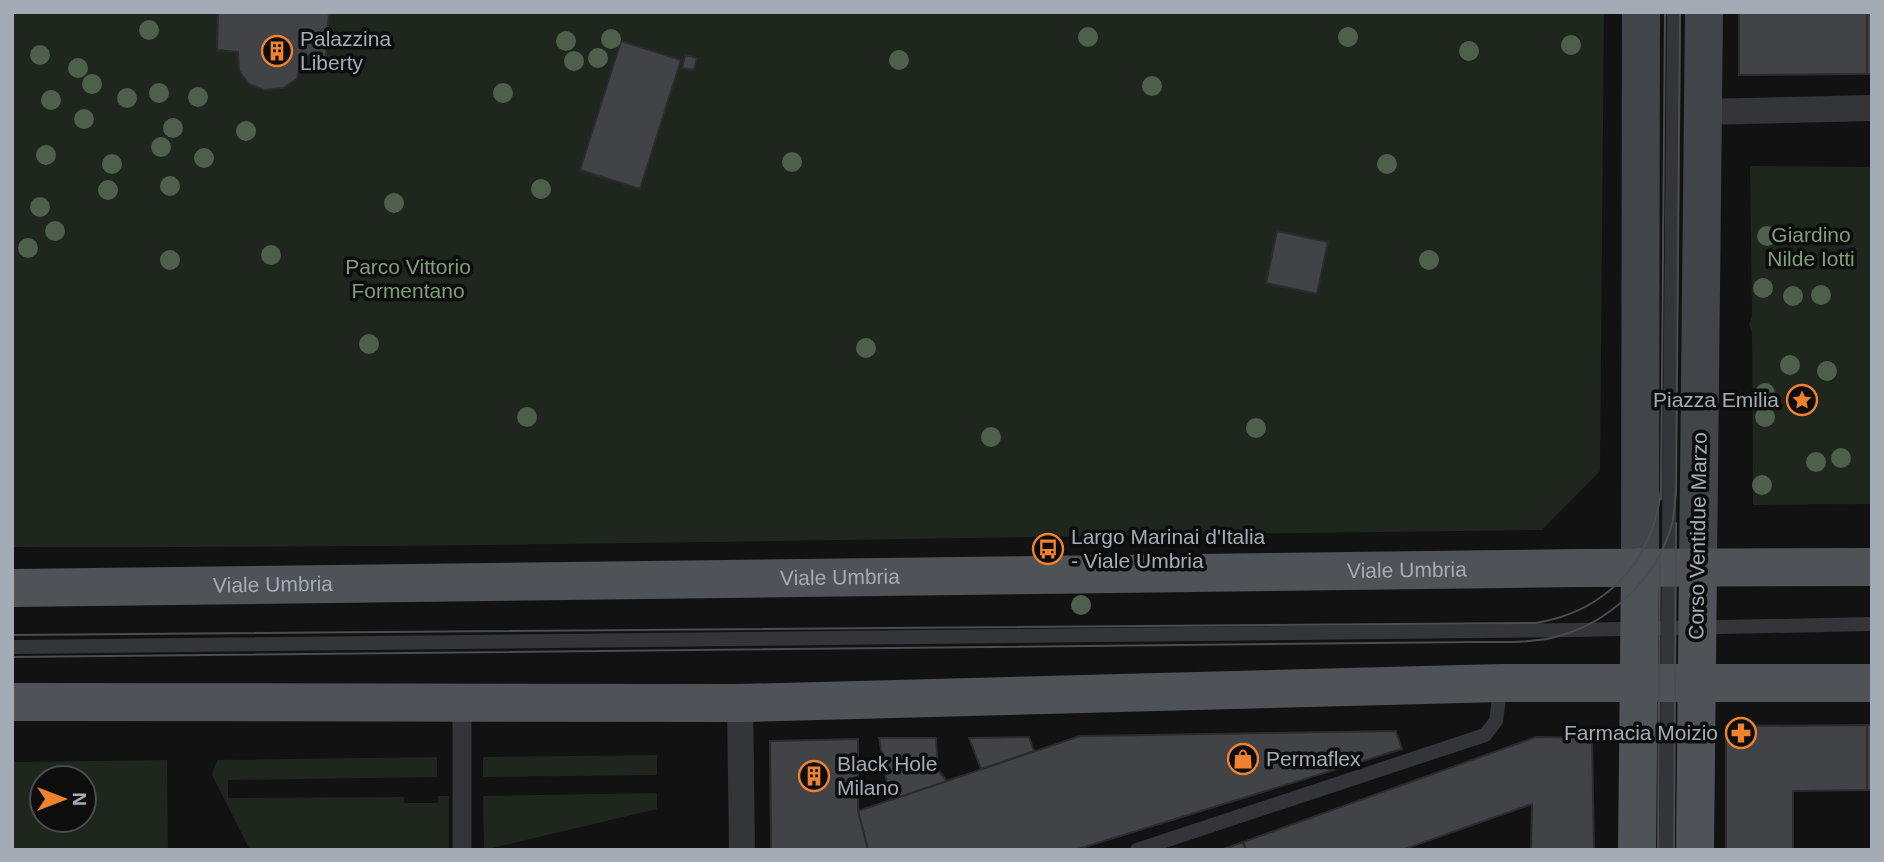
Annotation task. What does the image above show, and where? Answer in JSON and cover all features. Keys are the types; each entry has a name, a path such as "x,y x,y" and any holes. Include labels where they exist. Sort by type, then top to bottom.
{"main road":[{"name":"Corso Ventidue Marzo","path":"1641,12 1668,567 1668,683 1695,850"},
{"name":"Corso Ventidue Marzo","path":"1637,850 1668,683 1668,567 1702,111 1704,12"},
{"path":"1668,567 1872,567"},
{"name":"Viale Umbria","path":"12,588 1668,567"},
{"path":"12,702 740,703 1502,683 1872,683"}],"street":[{"path":"1702,111 1872,108"},
{"path":"462,702 462,850"},
{"path":"740,703 741,850"}],"lane":[{"name":"Corso Ventidue Marzo","path":"1668,567 1674,12"},
{"path":"15,646 1872,624"},
{"path":"1137,850 1485,735 1496,721 1502,683"},
{"path":"1666,850 1668,683"}],"green space":[{"name":"Parco Vittorio Formentano","path":"12,12 1604,12 1600,471 1542,530 586,544 12,547"},
{"name":"Giardino Nilde Iotti","path":"1750,166 1872,167 1872,504 1753,505 1752,332 1749,325 1752,316"},
{"path":"657,755 657,775 483,777 483,757"},
{"path":"437,757 437,777 228,780 228,798 404,797 404,803 438,803 438,796 449,796 449,850 250,850 212,775 217,760"},
{"path":"167,760 168,850 12,850 12,762"},
{"path":"657,793 657,809 484,850 483,796"}],"building":[{"name":"Palazzina Liberty","path":"218,12 329,12 326,57 303,55 297,79 283,88 264,90 249,84 239,71 238,52 217,50"},
{"path":"1739,12 1867,12 1867,74 1739,75"},
{"path":"1867,12 1872,12 1872,74 1867,74"},
{"path":"621,41 681,60 640,189 580,170"},
{"path":"685,55 697,58 694,70 682,68"},
{"path":"1277,231 1328,242 1317,294 1266,283"},
{"path":"1867,725 1867,790 1793,791 1793,849 1867,850 1726,850 1726,726"},
{"path":"1867,725 1872,725 1872,790 1867,790"},
{"path":"1396,731 1402,749 1075,850 868,850 858,811 1080,736"},
{"path":"1029,737 1034,751 981,769 969,738"},
{"path":"1536,737 1592,738 1594,850 1531,850 1532,804 1402,850 1246,850 1243,842"},
{"path":"879,738 936,738 938,770 947,781 890,800"},
{"name":"Black Hole Milano","path":"858,739 858,811 868,850 771,850 770,741"},
{"path":"1243,842 1246,850 1221,850"}],"tram line":[{"path":"1661,499 1665,12"},
{"path":"1676,495 1680,12"},
{"path":"12,657 1533,641 1572,632 1591,623 1610,611 1642,581 1665,544 1673,519 1676,486"},
{"path":"12,635 1536,623 1561,617 1584,607 1622,579 1637,560 1648,539 1661,490"},
{"path":"1674,850 1676,523"},
{"path":"1658,850 1660,555"}],"place":[{"name":"Palazzina Liberty","path":"277,51"},
{"name":"Piazza Emilia","path":"1802,400"},
{"name":"Largo Marinai d'Italia - Viale Umbria","path":"1048,549"},
{"name":"Farmacia Moizio","path":"1741,733"},
{"name":"Permaflex","path":"1243,759"},
{"name":"Black Hole Milano","path":"814,776"}]}
